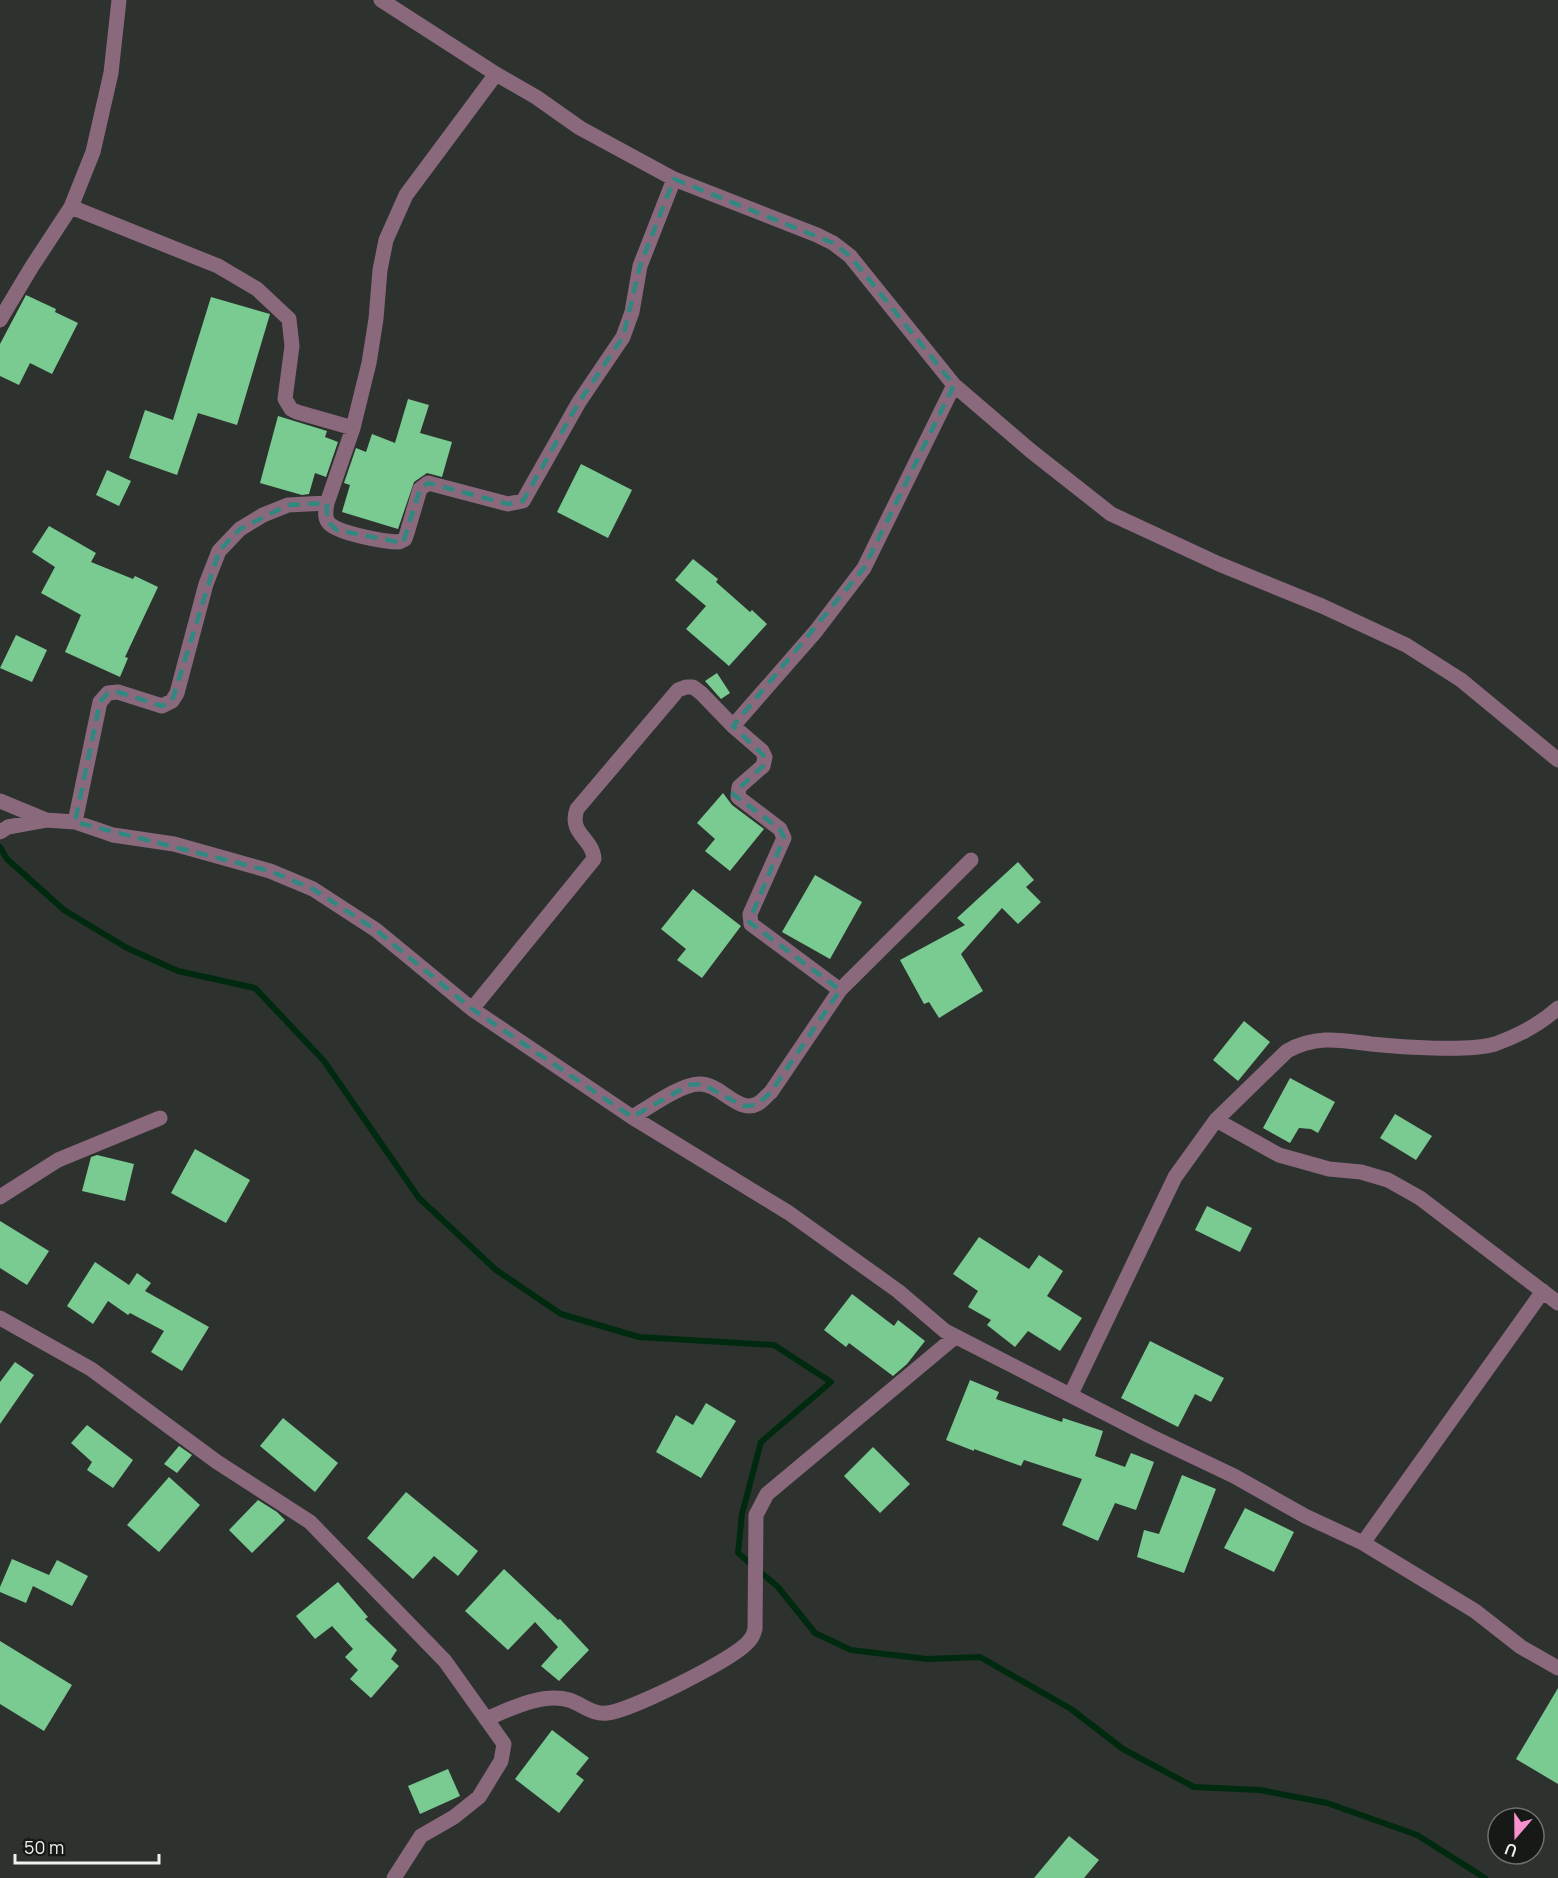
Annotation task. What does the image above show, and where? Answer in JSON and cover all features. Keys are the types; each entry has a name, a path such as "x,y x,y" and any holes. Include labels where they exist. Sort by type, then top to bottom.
{"street":[{"path":"0,320 71,207 93,152 111,74 120,0"},
{"path":"381,0 536,97 580,128 674,178 817,235 842,249 954,385 1031,451 1111,514 1219,564 1322,606 1406,645 1461,680 1558,760"},
{"path":"496,74 406,195 386,240 380,270 369,363 353,428 327,503 325,515 327,521 337,530 399,542 405,539 420,489 428,483 508,504 523,501 579,402 623,337 632,312 640,266 674,178"},
{"path":"71,207 218,266 257,289 289,319 292,346 285,399 288,405 297,412 353,428"},
{"path":"734,726 816,631 864,568 954,385"},
{"path":"75,822 100,702 108,693 118,692 162,706 172,701 177,693 207,584 219,551 240,529 263,515 288,505 327,503"},
{"path":"472,1009 594,859 592,849 576,828 577,809 678,690 686,687 693,687 762,751 765,757 763,766 739,788 738,798 780,829 784,837 750,914 751,924 840,990"},
{"path":"0,801 46,820"},
{"path":"4,830 46,820 75,822 112,835 174,844 260,868 313,889 376,930 472,1009 632,1117 789,1213 898,1291 945,1331 1150,1436 1234,1476 1305,1516 1363,1543 1475,1611 1521,1647 1558,1668"},
{"path":"632,1117 689,1085 702,1084 715,1087 743,1106 757,1105 771,1092 840,990 971,860"},
{"path":"1071,1394 1175,1177 1216,1120 1287,1051 1301,1043 1316,1040 1396,1046 1470,1047 1493,1044 1543,1021 1558,1008"},
{"path":"0,1197 58,1160 160,1118"},
{"path":"1216,1120 1279,1155 1329,1169 1360,1173 1396,1185 1420,1198 1558,1303"},
{"path":"1363,1543 1543,1291"},
{"path":"0,1318 91,1368 217,1462 310,1522 445,1661 504,1744 501,1761 479,1797 454,1817 421,1836 394,1878"},
{"path":"486,1719 536,1699 568,1700 586,1709 605,1714 625,1710 705,1671 750,1641 755,1629 756,1515 767,1494 955,1337"}],"highlighted area":[{"path":"674,179 833,243 850,256 954,385 864,568 733,726 765,757 763,766 733,794 780,829 784,838 749,922 840,990 771,1092 757,1105 743,1106 702,1084 689,1085 632,1117 472,1009 376,930 313,889 270,871 75,822 100,702 108,693 118,692 162,706 172,701 219,551 240,529 288,505 327,503 327,521 337,530 403,543 420,489 428,483 508,504 523,501 579,402 623,337 640,266"}],"building":[{"path":"26,295 56,309 55,312 78,323 52,374 30,363 19,385 0,376 0,344"},
{"path":"211,297 270,314 237,425 198,413 177,475 129,458 145,410 173,420"},
{"path":"408,399 429,405 420,433 452,442 442,477 427,473 414,482 398,529 342,512 350,485 344,483 356,448 366,452 372,434 395,443"},
{"path":"278,416 327,431 325,437 338,442 326,477 315,473 309,494 302,495 260,483"},
{"path":"581,464 632,490 608,538 557,512"},
{"path":"107,470 131,481 119,506 96,495"},
{"path":"49,526 96,553 91,562 133,579 135,576 158,587 125,657 128,658 120,677 65,652 81,615 41,593 55,567 32,552"},
{"path":"693,559 718,579 716,582 750,612 752,610 767,624 729,666 686,629 706,606 675,580"},
{"path":"16,635 47,650 32,682 0,668"},
{"path":"717,673 730,693 721,699 705,681"},
{"path":"723,793 732,805 764,829 730,871 705,851 715,839 697,823"},
{"path":"1018,862 1034,880 1026,887 1041,902 1018,924 1002,908 961,954 983,991 939,1018 929,1002 924,1004 900,960 965,925 957,918"},
{"path":"815,875 862,902 830,959 782,932"},
{"path":"693,889 741,926 702,978 677,960 686,949 661,929"},
{"path":"1244,1021 1270,1042 1238,1081 1213,1060"},
{"path":"1290,1078 1335,1102 1318,1133 1311,1129 1299,1128 1290,1143 1263,1128"},
{"path":"1395,1114 1432,1136 1416,1160 1380,1138"},
{"path":"195,1149 250,1180 226,1223 171,1193"},
{"path":"97,1155 134,1164 125,1201 82,1191 91,1157"},
{"path":"1207,1206 1252,1228 1240,1252 1195,1230"},
{"path":"0,1221 49,1251 27,1285 0,1268"},
{"path":"979,1237 1029,1269 1039,1255 1063,1271 1047,1296 1082,1318 1060,1351 1028,1331 1015,1347 987,1325 991,1320 968,1307 978,1291 953,1274"},
{"path":"95,1262 129,1285 137,1273 151,1283 145,1291 209,1327 182,1371 151,1352 164,1331 130,1313 128,1315 108,1301 93,1324 67,1306"},
{"path":"852,1294 894,1326 898,1320 925,1341 907,1364 893,1376 849,1343 846,1347 824,1330"},
{"path":"1150,1341 1224,1378 1211,1402 1195,1394 1178,1427 1121,1398"},
{"path":"15,1362 34,1375 0,1424 0,1382"},
{"path":"970,1380 999,1392 996,1399 1062,1422 1063,1418 1103,1431 1095,1456 1125,1467 1131,1453 1154,1462 1136,1510 1115,1503 1098,1541 1062,1525 1082,1479 1024,1460 1021,1466 946,1440"},
{"path":"706,1403 736,1421 701,1478 656,1452 676,1415 693,1425"},
{"path":"283,1418 338,1463 315,1492 260,1446"},
{"path":"87,1425 133,1460 113,1488 87,1470 92,1462 71,1443"},
{"path":"179,1446 192,1455 177,1473 164,1464"},
{"path":"873,1447 910,1484 880,1513 844,1476"},
{"path":"1182,1475 1216,1489 1184,1573 1137,1557 1144,1530 1159,1534"},
{"path":"169,1477 200,1505 159,1552 127,1525"},
{"path":"406,1492 478,1551 458,1576 434,1556 413,1579 367,1538"},
{"path":"258,1500 285,1520 252,1553 229,1530"},
{"path":"1245,1508 1294,1532 1274,1572 1224,1548"},
{"path":"12,1559 49,1575 57,1560 88,1576 72,1606 33,1586 26,1603 0,1592"},
{"path":"504,1569 558,1620 560,1619 589,1650 559,1681 541,1666 558,1647 535,1622 508,1650 465,1611"},
{"path":"338,1582 368,1617 365,1619 397,1650 391,1659 399,1666 371,1698 350,1679 358,1670 345,1657 353,1649 332,1626 315,1639 296,1616"},
{"path":"0,1641 72,1685 44,1731 0,1704"},
{"path":"1558,1688 1558,1784 1516,1759"},
{"path":"552,1730 589,1758 576,1774 584,1780 559,1813 515,1779"},
{"path":"448,1769 460,1796 420,1814 408,1786"},
{"path":"1069,1836 1099,1860 1084,1878 1034,1878"}],"waterway":[{"path":"0,847 7,859 64,910 127,948 178,971 255,988 324,1061 419,1198 496,1270 561,1314 639,1337 774,1345 831,1382 761,1442 742,1514 738,1553 778,1587 815,1633 851,1650 927,1659 980,1657 1071,1709 1123,1749 1194,1787 1260,1790 1327,1803 1417,1835 1485,1878"}]}
